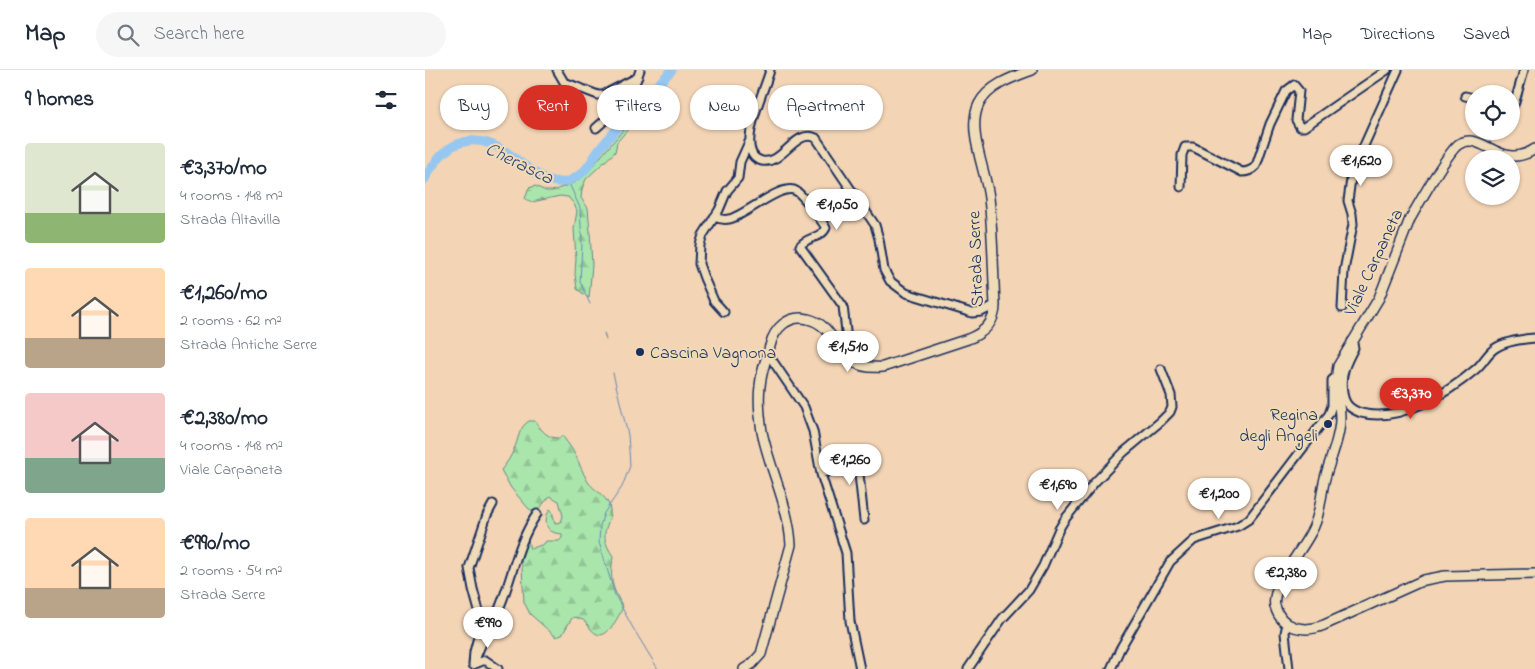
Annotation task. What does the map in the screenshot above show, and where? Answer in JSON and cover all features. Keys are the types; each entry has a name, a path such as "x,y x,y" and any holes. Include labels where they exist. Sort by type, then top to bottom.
{"main road":[{"name":"Strada Serre","path":"855,364 871,368 883,367 973,338 983,332 990,324 994,315 995,305 989,199 975,134 975,122 980,103 993,88 1032,70"},
{"name":"Viale Carpaneta","path":"1289,625 1281,618 1275,606 1274,596 1277,586 1310,536 1315,523 1339,428 1340,417 1336,377 1338,366 1379,298 1410,219 1457,146 1464,142 1475,141 1498,154 1512,157 1523,156 1535,149"},
{"path":"744,669 752,664 761,654 791,545 790,528 762,432 760,386 774,333 789,320 799,318 818,322 846,357 855,364"},
{"path":"1289,625 1302,630 1314,629 1424,580 1445,576 1535,574"}],"street":[{"path":"557,70 564,82 598,95 603,95 639,73"},
{"path":"724,312 714,300 699,264 700,245 703,235 727,191 738,178 740,162 749,142 770,70"},
{"path":"1181,187 1182,155 1185,148 1189,146 1242,172 1248,172 1254,168 1271,124 1290,87 1294,85 1299,91 1296,120 1298,125 1304,127 1387,70"},
{"path":"1342,308 1344,272 1353,224 1348,201 1351,179 1358,158 1398,70"},
{"path":"1519,85 1523,70"},
{"path":"596,128 622,105 635,86 639,73"},
{"path":"749,142 752,153 760,160 765,161 775,158 804,137 816,138 872,220 879,239 884,270 890,281 899,290 913,296 972,313 981,312 995,305"},
{"path":"714,217 727,220 736,217 770,196 789,189 799,194 826,229 823,233 801,243 800,246 843,306 847,340 855,364"},
{"path":"1352,341 1354,348 1342,374 1344,400 1353,410 1369,415 1415,408 1428,403 1476,369 1494,349 1511,342 1535,338"},
{"path":"768,354 804,407 813,431 821,474 846,553 850,621 860,669"},
{"path":"968,669 1002,619 1029,590 1043,566 1065,519 1094,483 1124,452 1170,412 1172,407 1171,395 1161,369"},
{"path":"1111,669 1129,633 1170,562 1194,540 1238,526 1249,519 1329,414 1332,406 1332,380 1336,377"},
{"path":"821,474 852,463 858,465 864,520"},
{"path":"473,665 473,652 482,622 469,568 487,515 493,504"},
{"path":"473,665 484,639 495,620 527,531 537,514"},
{"path":"1289,625 1286,628 1285,634 1289,669"},
{"path":"473,665 485,660 498,669"}],"green space":[{"path":"623,130 627,130 617,142 615,152 586,179 582,189 581,198 588,208 590,232 592,265 589,298 577,289 574,229 577,211 574,204 568,197 560,196 532,202 525,199 529,188 535,186 546,191 552,191 574,183 585,175"},
{"path":"529,421 535,421 549,436 560,438 562,435 575,455 588,482 609,505 610,512 605,539 613,556 612,583 623,607 613,625 601,635 595,633 583,620 575,617 572,618 562,635 556,637 530,614 524,602 521,551 525,539 528,540 530,549 544,544 546,541 559,541 562,538 562,534 555,533 548,528 546,518 550,509 555,523 561,522 563,516 559,501 550,496 538,510 532,511 529,509 511,488 501,470 507,463 516,445 521,430"}],"waterway":[{"name":"Cherasca","path":"425,179 432,167 449,149 469,141 480,141 492,144 505,151 543,177 552,181 569,181 585,170 599,149 645,97 672,70"},
{"path":"568,181 580,208 582,244 580,282 590,304"},
{"path":"604,333 606,340"},
{"path":"613,373 628,435 630,466 622,487 604,513 600,526 599,542 615,595 658,669"}],"place":[{"name":"Cascina Vagnona","path":"640,352"},
{"name":"Regina degli Angeli","path":"1328,424"}]}
